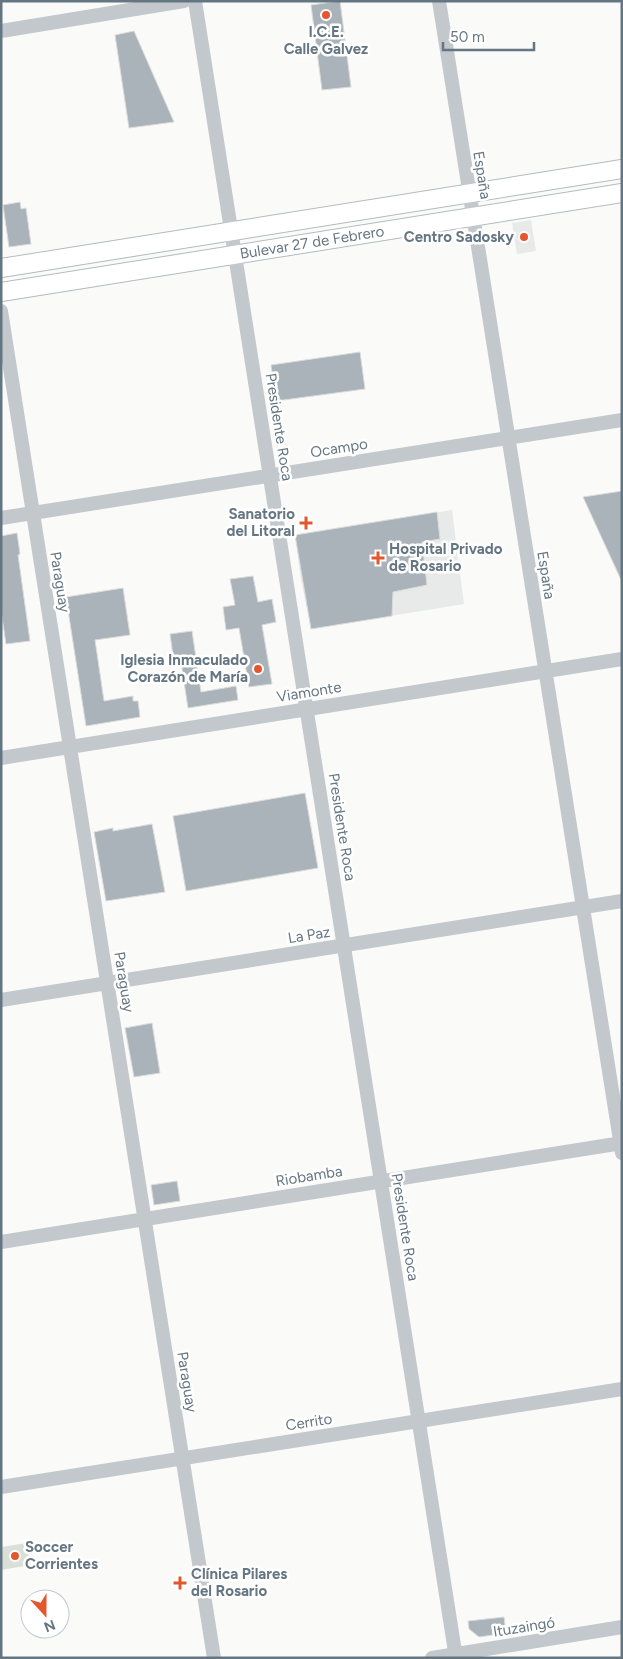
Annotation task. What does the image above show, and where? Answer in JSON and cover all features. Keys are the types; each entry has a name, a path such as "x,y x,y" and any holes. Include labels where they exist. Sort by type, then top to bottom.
{"main road":[{"name":"Bulevar 27 de Febrero","path":"1,268 622,169"},
{"name":"Bulevar 27 de Febrero","path":"1,292 622,193"}],"street":[{"path":"1,31 184,1"},
{"name":"Presidente Roca","path":"195,1 456,1656"},
{"name":"España","path":"438,1 621,1147"},
{"name":"Paraguay","path":"1,311 214,1658"},
{"name":"Ocampo","path":"1,518 622,420"},
{"name":"Viamonte","path":"1,758 622,659"},
{"name":"La Paz","path":"1,1000 622,901"},
{"name":"Riobamba","path":"1,1242 381,1181 621,1147"},
{"name":"Cerrito","path":"1,1487 622,1389"},
{"name":"Ituzaingó","path":"432,1658 456,1656 622,1627"}],"shaded area":[{"name":"Centro Sadosky","path":"531,220 536,251 517,254 512,223"},
{"name":"Hospital Privado de Rosario","path":"452,510 464,604 311,629 301,580 295,535"},
{"name":"Soccer Corrientes","path":"27,1543 31,1565 1,1570 1,1547"}],"building":[{"path":"340,1 351,87 322,90 311,5"},
{"path":"134,31 174,122 129,128 115,35"},
{"path":"20,202 21,209 26,208 31,244 9,247 3,205"},
{"path":"360,352 365,389 276,401 271,365"},
{"path":"622,491 622,582 583,497"},
{"name":"Hospital Privado de Rosario","path":"437,512 440,539 422,542 427,585 393,592 392,616 311,629 295,535"},
{"path":"17,533 20,554 18,555 30,641 6,644 1,610 1,536"},
{"path":"253,576 258,602 272,599 276,622 262,625 272,684 249,687 239,628 226,630 223,607 235,605 230,579"},
{"path":"123,588 130,635 95,640 104,701 133,696 133,701 138,701 140,717 86,726 66,597"},
{"path":"192,631 201,692 236,686 238,700 188,708 181,662 174,663 170,634"},
{"path":"305,793 318,868 186,891 173,816"},
{"path":"152,824 165,892 106,901 94,832 113,828 113,831"},
{"path":"152,1023 160,1073 134,1077 125,1028"},
{"path":"177,1181 180,1201 154,1205 151,1185"},
{"path":"504,1617 506,1633 479,1637 469,1629 468,1621"}],"place":[{"name":"I.C.E. Calle Galvez","path":"326,15"},
{"name":"Centro Sadosky","path":"524,237"},
{"name":"Sanatorio del Litoral","path":"306,523"},
{"name":"Hospital Privado de Rosario","path":"378,558"},
{"name":"Iglesia Inmaculado Corazón de María","path":"258,669"},
{"name":"Soccer Corrientes","path":"15,1556"},
{"name":"Clínica Pilares del Rosario","path":"180,1583"}]}
